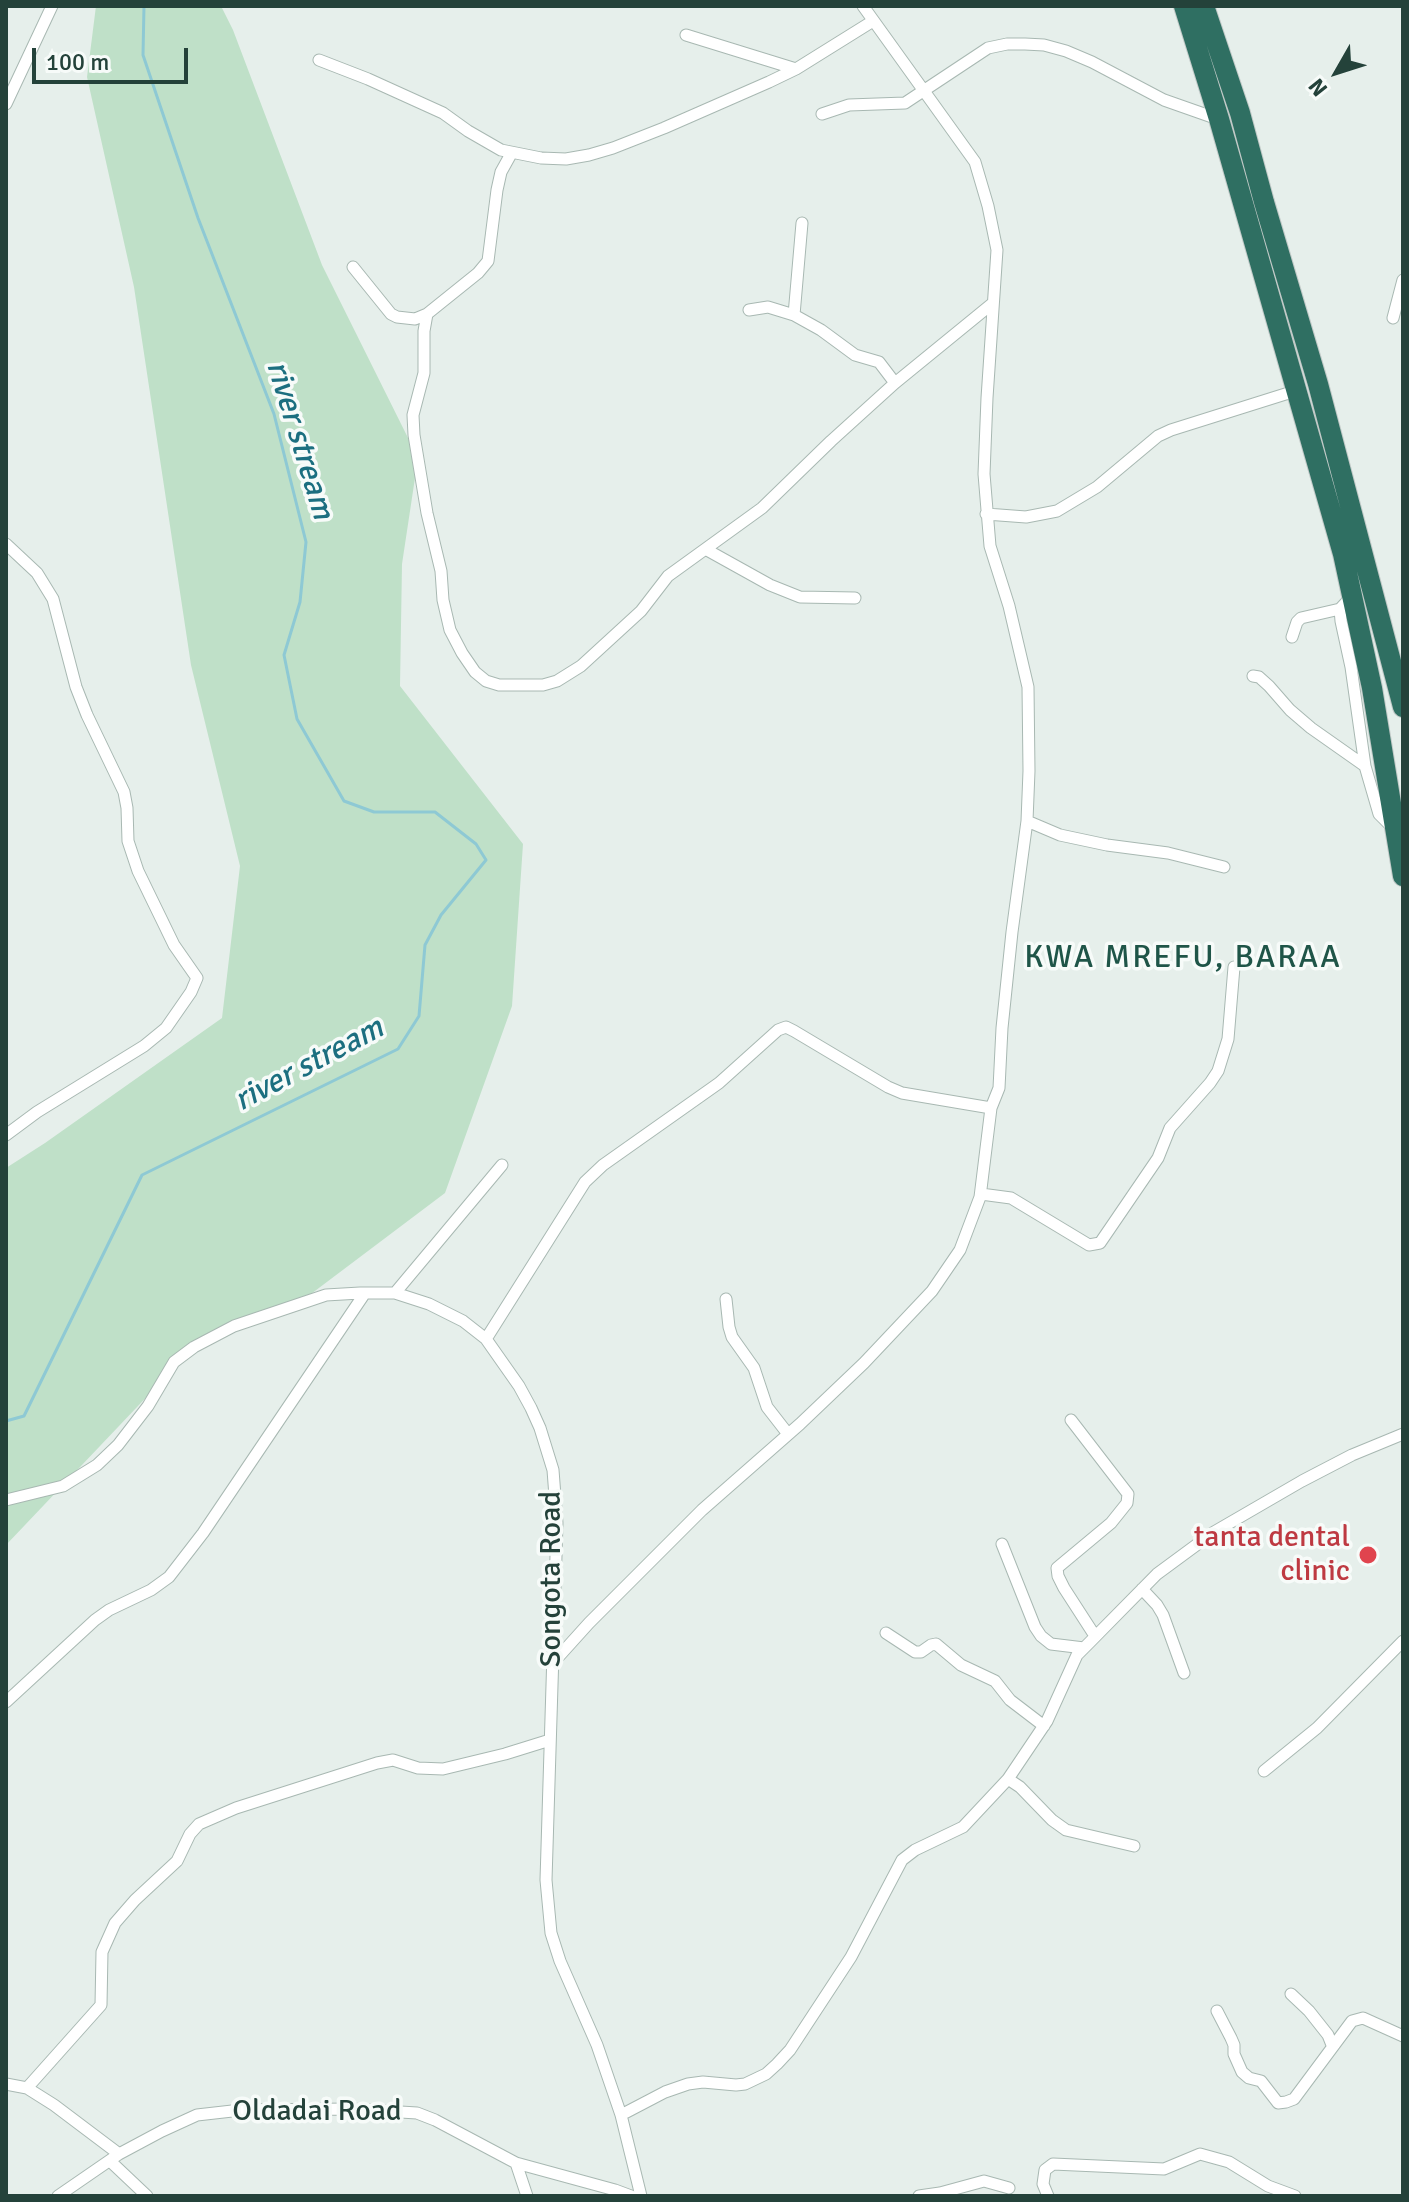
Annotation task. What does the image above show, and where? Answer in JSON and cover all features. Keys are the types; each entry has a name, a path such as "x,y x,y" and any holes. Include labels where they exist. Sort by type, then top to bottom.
{"highway":[{"path":"1184,6 1343,554 1346,602 1372,688 1403,876"},
{"path":"1204,6 1240,113 1318,384 1403,707"}],"street":[{"path":"6,104 52,6"},
{"path":"552,1664 702,1510 864,1363 932,1291 960,1250 981,1194 991,1108 999,1088 1010,946 1027,821 1030,715 1028,687 1009,606 990,546 986,514 984,474 997,250 981,177 969,154 863,6"},
{"path":"319,60 443,113 490,145 511,154 566,159 589,155 664,128 796,69 873,21"},
{"path":"686,35 796,69"},
{"path":"822,114 849,105 905,103 988,48 1007,44 1044,45 1092,62 1164,100 1219,119"},
{"path":"353,267 391,314 415,319 427,314 478,273 488,261 497,190 501,172 511,154"},
{"path":"794,315 802,223"},
{"path":"1393,318 1403,280"},
{"path":"427,314 424,373 413,415 414,435 450,630 481,678 499,685 543,685 557,681 581,666 641,611 668,576 762,508 895,383 993,303"},
{"path":"749,310 768,307 794,315 855,355 879,362 895,383"},
{"path":"986,514 1026,517 1057,511 1097,487 1158,436 1295,391"},
{"path":"6,544 37,573 53,599 76,687 124,792 128,841 138,871 174,945 197,978 185,1002 166,1028 144,1046 37,1112 6,1135"},
{"path":"707,550 770,585 800,597 855,598"},
{"path":"1292,637 1301,618 1346,602"},
{"path":"1346,602 1341,621 1365,766 1379,814 1396,831"},
{"path":"1253,676 1259,677 1311,728 1365,766"},
{"path":"1027,821 1060,835 1168,853 1224,867"},
{"path":"981,1194 1011,1198 1089,1245 1100,1243 1158,1158 1170,1128 1218,1071 1228,1039 1234,967"},
{"path":"486,1339 585,1182 603,1165 719,1083 778,1030 786,1027 794,1031 902,1093 991,1108"},
{"path":"395,1293 502,1165"},
{"path":"6,1702 95,1620 169,1577 203,1533 365,1293"},
{"name":"Songota Road","path":"6,1500 63,1486 97,1465 118,1445 148,1406 174,1362 194,1347 234,1326 326,1295 395,1293 429,1304 463,1321 486,1339 507,1366 531,1408 553,1470 557,1523 546,1880 551,1933 597,2045 621,2115 641,2196"},
{"path":"726,1299 732,1337 754,1368 767,1407 788,1434"},
{"path":"1071,1420 1128,1494 1127,1503 1111,1523 1058,1565 1057,1571 1064,1588 1095,1636"},
{"path":"621,2115 688,2084 745,2084 766,2074 790,2050 851,1957 902,1860 915,1850 963,1827 1008,1779 1052,1713 1077,1655 1095,1636 1157,1574 1214,1532 1352,1455 1403,1434"},
{"path":"1002,1544 1041,1636 1051,1644 1084,1648"},
{"path":"1142,1589 1163,1615 1184,1673"},
{"path":"886,1633 915,1652 936,1644 961,1665 995,1681 1010,1700 1044,1726"},
{"path":"1264,1771 1317,1728 1403,1641"},
{"path":"27,2088 101,2005 102,1952 115,1923 177,1861 190,1834 199,1824 236,1808 377,1763 393,1760 418,1768 443,1769 550,1740"},
{"path":"1008,1779 1066,1830 1134,1846"},
{"path":"1291,1994 1309,2011 1332,2045"},
{"path":"1217,2011 1234,2045 1234,2054 1242,2072 1249,2078 1261,2081 1278,2103 1294,2099 1349,2023 1359,2018 1403,2036"},
{"path":"6,2084 27,2088 54,2105 114,2157 147,2196"},
{"name":"Oldadai Road","path":"58,2196 114,2157 197,2115 241,2110 351,2109 417,2113 516,2163 631,2196"},
{"path":"1048,2196 1043,2184 1045,2170 1053,2164 1164,2169 1200,2154 1229,2162 1268,2186 1295,2196"},
{"path":"516,2163 527,2196"},
{"path":"919,2196 984,2181 1009,2188"}],"green space":[{"path":"96,6 221,6 233,30 322,265 418,458 402,564 400,686 523,844 512,1006 445,1193 295,1306 194,1347 6,1545 6,1168 222,1018 240,866 191,665 134,287 87,77"}],"waterway":[{"name":"river stream","path":"6,1421 24,1416 142,1175 398,1049 419,1016 425,945 441,915 486,860 476,844 435,812 374,812 344,801 297,719 284,655 300,602 306,542 274,414 198,218 143,55 144,6"}],"place":[{"name":"tanta dental clinic","path":"1368,1555"}],"district":[{"name":"KWA MREFU, BARAA","path":"1183,959"}]}
